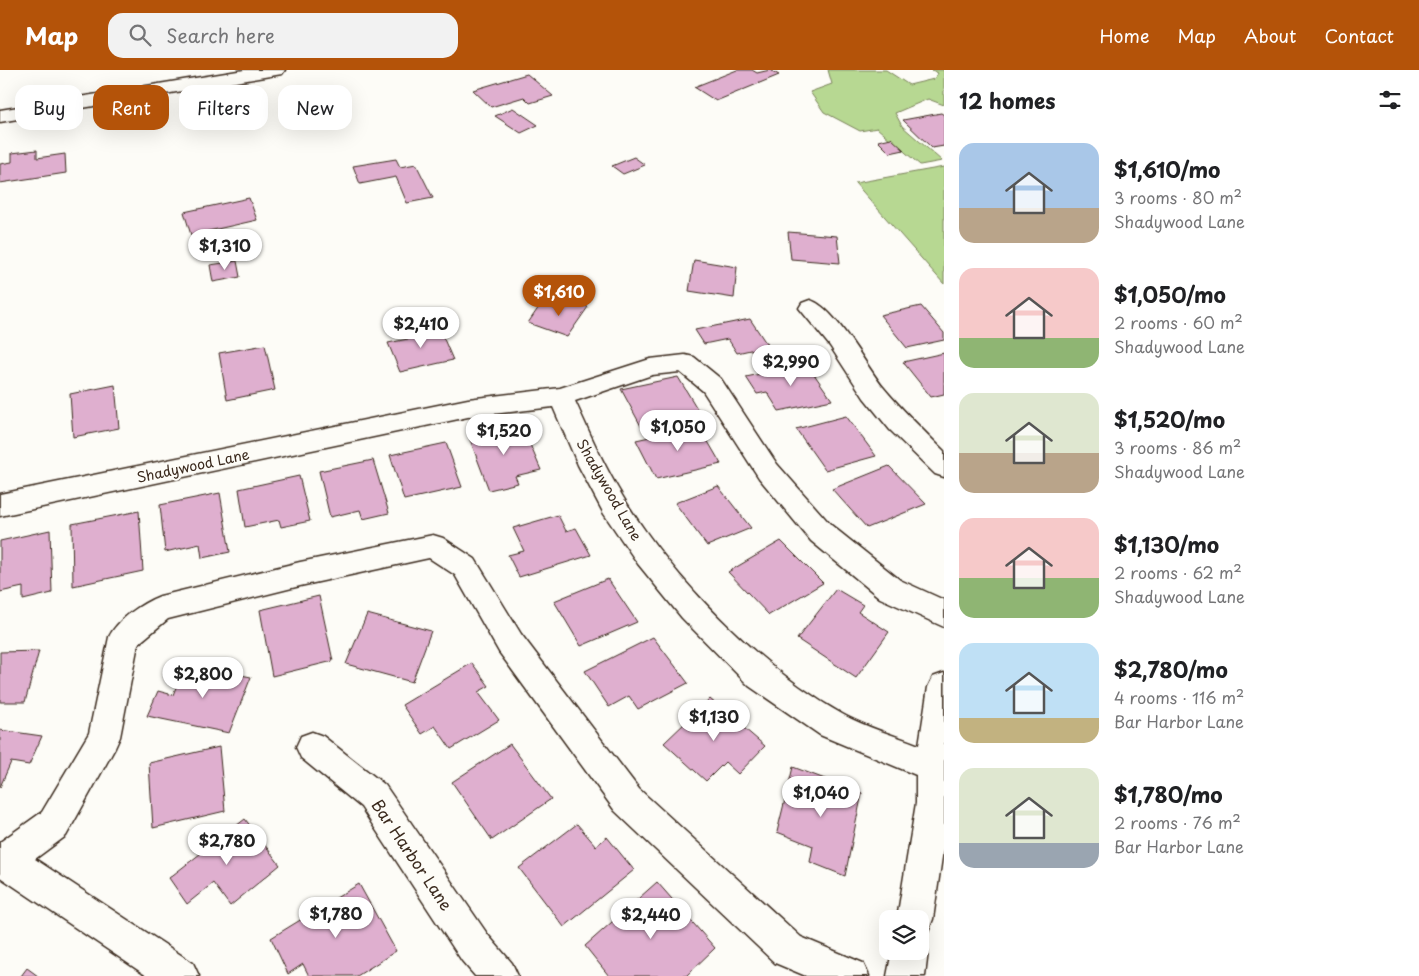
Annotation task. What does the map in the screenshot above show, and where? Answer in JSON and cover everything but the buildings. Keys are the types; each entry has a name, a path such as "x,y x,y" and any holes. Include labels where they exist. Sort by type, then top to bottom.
{"street":[{"path":"0,103 203,70"},
{"path":"0,116 276,70"},
{"path":"810,308 838,340 873,392 899,423 944,467"},
{"path":"561,397 650,367 684,363 712,385 768,471 820,533 890,588 944,614"},
{"name":"Shadywood Lane","path":"0,505 468,408 561,397 591,466 614,506 648,556 692,609 760,676 831,725 932,766"},
{"path":"180,976 3,859 54,824 104,737 124,637 160,610 300,574 433,546 466,567 510,643 627,800 788,950 850,976"},
{"path":"916,910 933,803 932,766 944,687"},
{"name":"Bar Harbor Lane","path":"312,747 373,796 475,948 497,975"},
{"path":"906,976 909,960"}],"green space":[{"path":"828,70 886,70 909,85 934,79 938,73 932,70 944,70 944,105 928,99 895,113 902,126 942,161 920,165 877,128 860,131 824,112 810,92 832,84"},
{"path":"944,167 944,284 855,183"}]}
